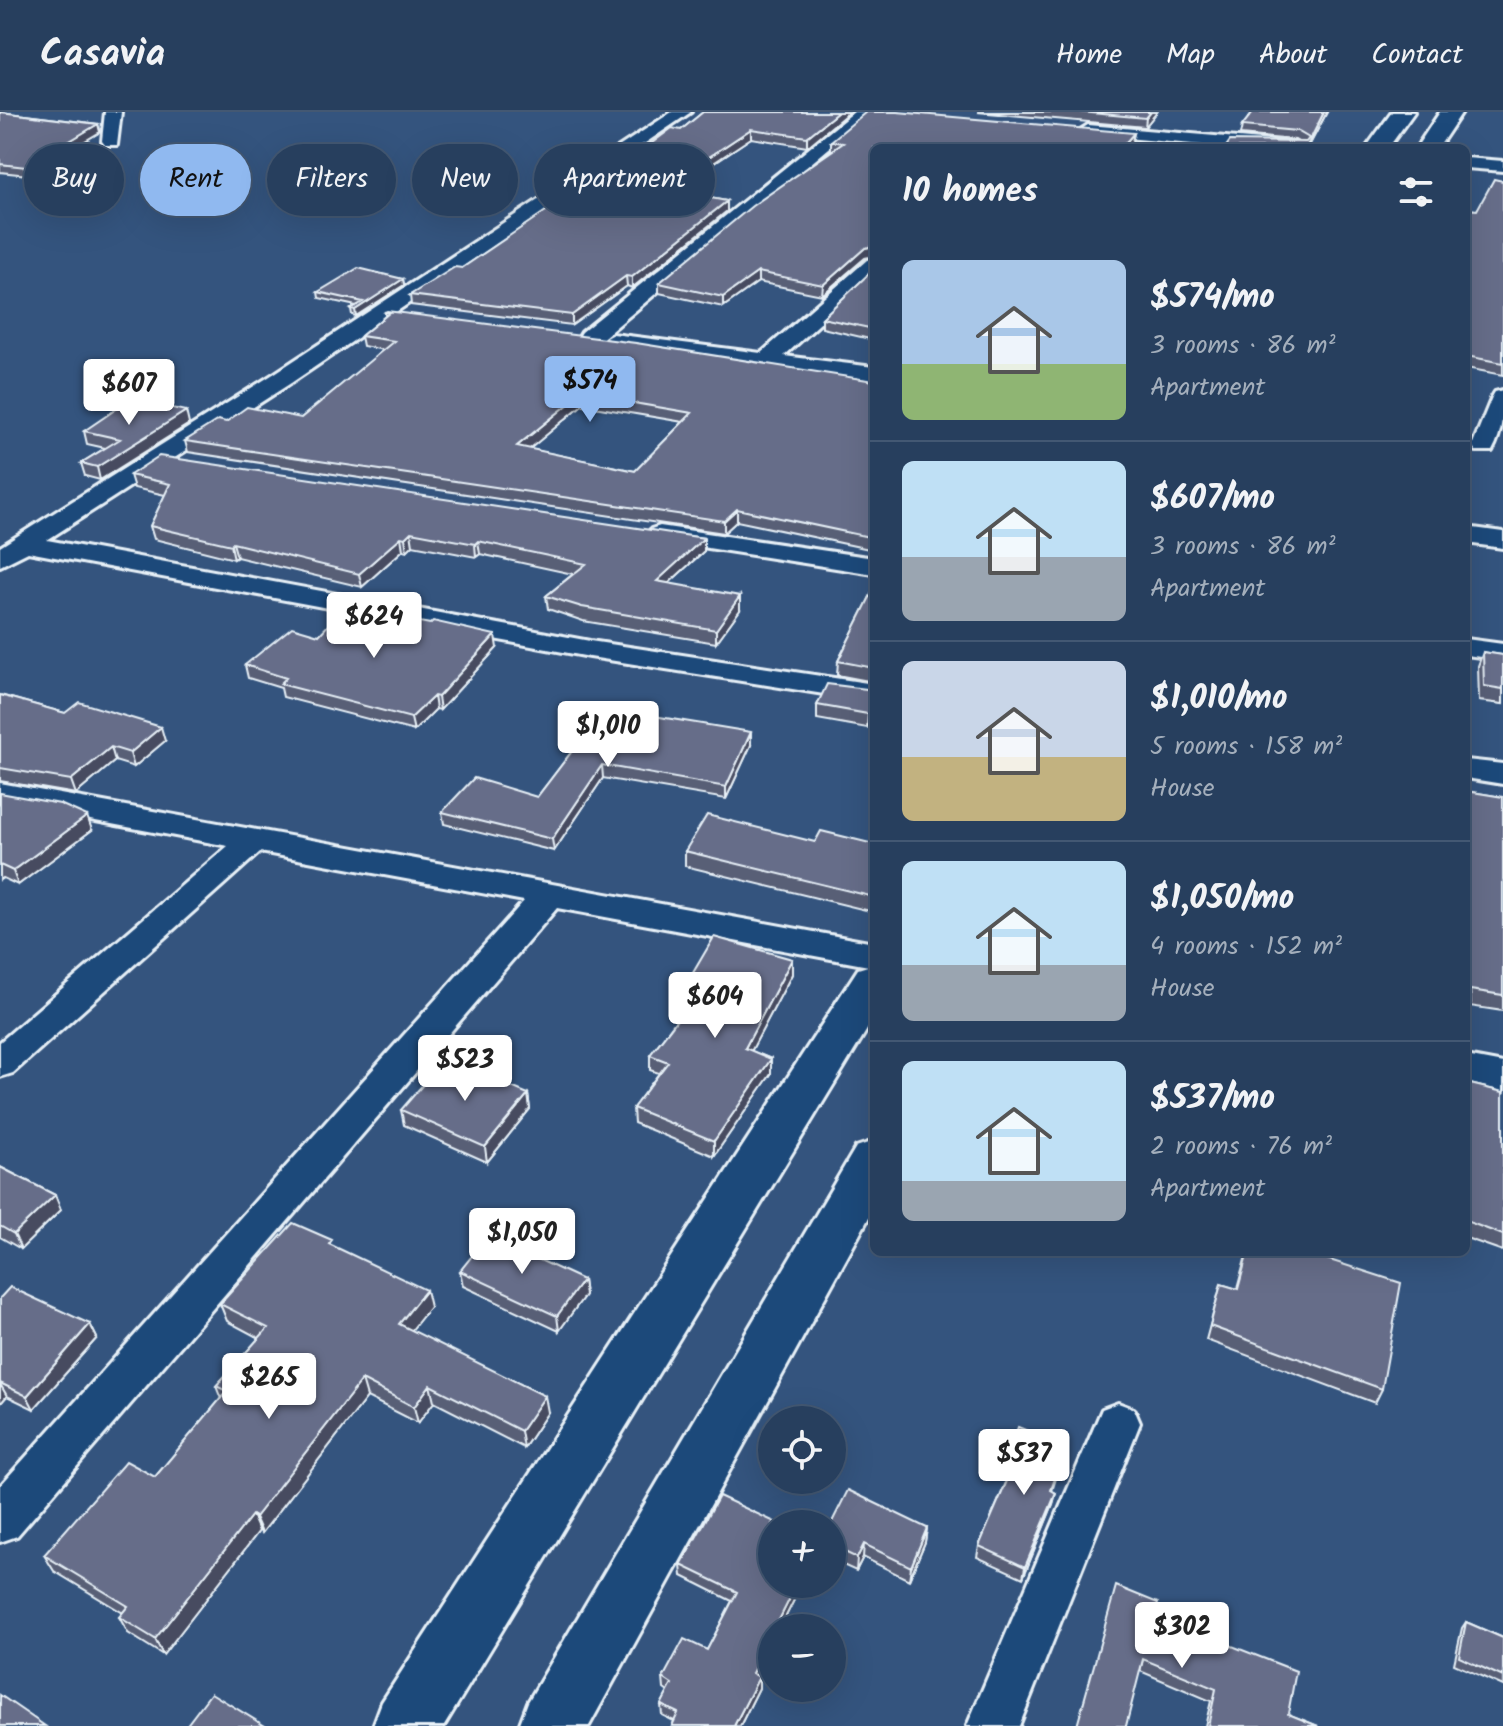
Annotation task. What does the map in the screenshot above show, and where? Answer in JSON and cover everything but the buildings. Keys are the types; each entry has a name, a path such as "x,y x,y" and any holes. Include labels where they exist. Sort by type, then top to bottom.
{"main road":[{"path":"1380,144 1403,112"},
{"path":"1430,144 1451,112"},
{"path":"406,1726 870,986"},
{"path":"552,1726 870,1168"}],"street":[{"path":"111,141 113,112"},
{"path":"11,551 384,311 683,112"},
{"path":"864,112 582,336 870,373"},
{"path":"1063,128 1202,144"},
{"path":"1470,163 1503,166"},
{"path":"766,360 870,268"},
{"path":"384,311 415,315"},
{"path":"1484,446 1503,397"},
{"path":"158,458 189,462"},
{"path":"640,531 870,565"},
{"path":"1470,536 1503,540"},
{"path":"11,551 590,649 870,692"},
{"path":"1470,648 1503,652"},
{"path":"1470,770 1503,774"},
{"path":"0,793 870,954"},
{"path":"0,1063 254,840"},
{"path":"0,1520 550,894"},
{"path":"1470,1071 1503,1077"},
{"path":"993,1726 1118,1423"}]}
